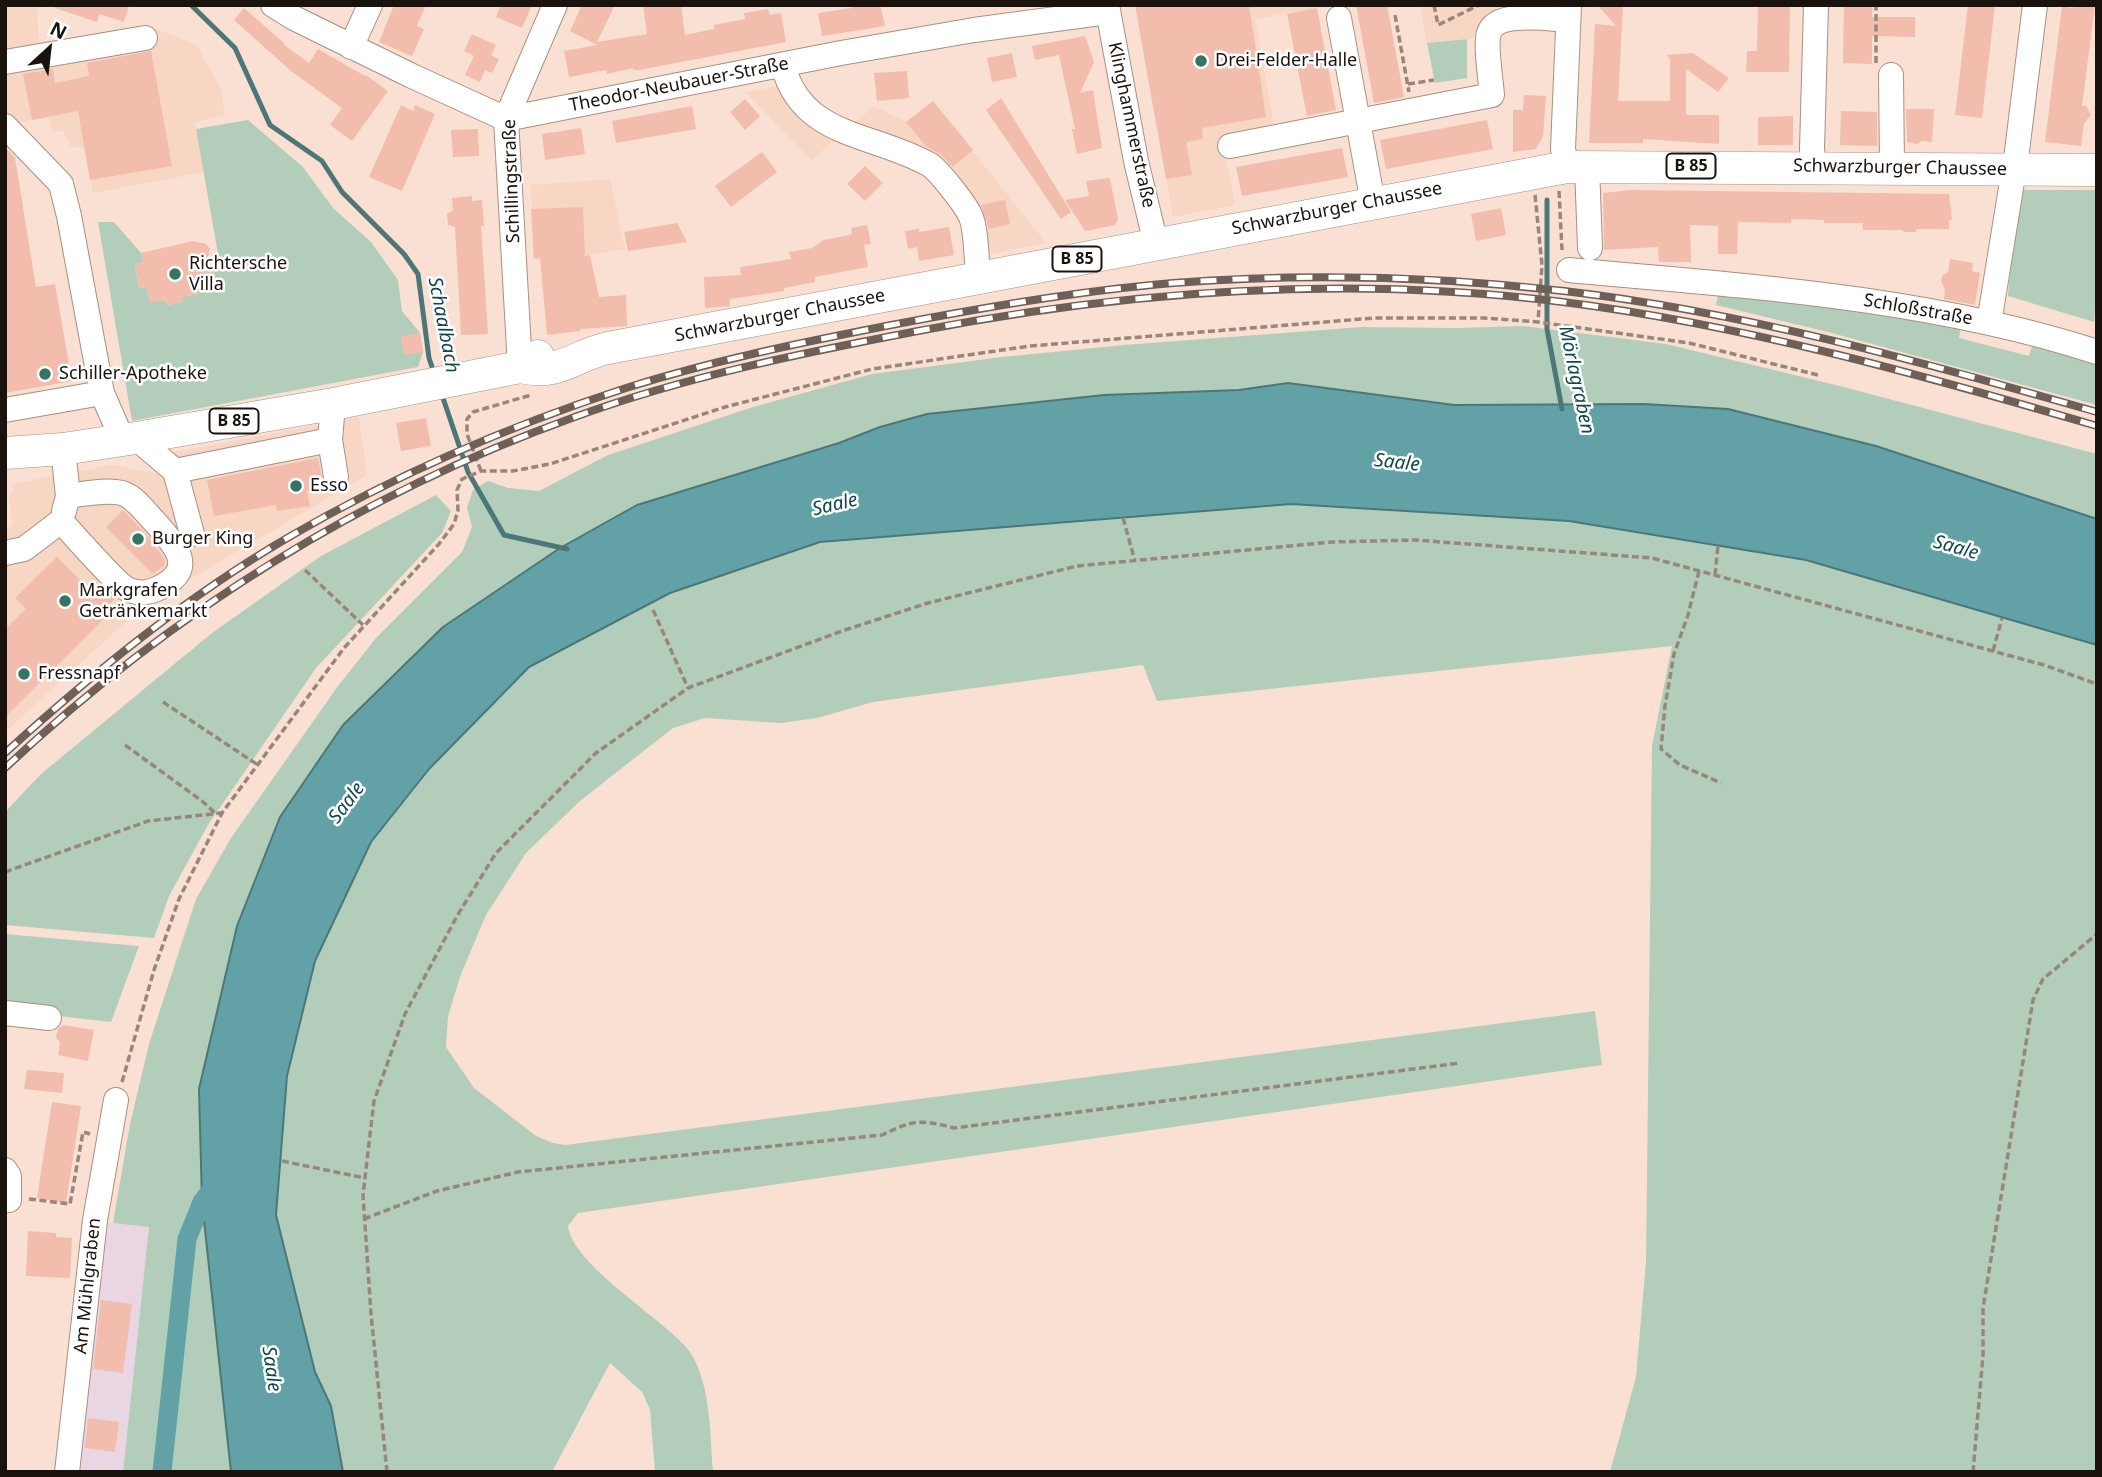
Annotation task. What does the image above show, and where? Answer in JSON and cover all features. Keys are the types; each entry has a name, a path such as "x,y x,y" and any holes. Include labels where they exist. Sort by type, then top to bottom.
{"main road":[{"name":"Schwarzburger Chaussee","path":"5,453 63,449 333,404 520,367 542,354 569,350 588,353 1373,202 1570,173 1814,167 2097,170"},
{"name":"Schwarzburger Chaussee","path":"5,466 63,449"}],"street":[{"path":"273,5 351,47 506,119"},
{"path":"351,47 370,5"},
{"name":"Schillingstraße","path":"520,367 506,119 555,5"},
{"path":"1814,167 1812,149 1816,5"},
{"name":"Schloßstraße","path":"1569,270 1786,290 1925,309 1989,323 2035,5"},
{"name":"Theodor-Neubauer-Straße","path":"506,119 649,89 1107,8"},
{"name":"Klinghammerstraße","path":"1107,8 1136,161 1156,244"},
{"path":"1230,146 1492,95 1488,34 1495,24 1506,19 1568,13 1563,149 1590,248"},
{"path":"1339,18 1373,202"},
{"path":"5,62 145,38"},
{"path":"782,65 787,82 799,103 820,120 887,145 933,167 972,216 978,278"},
{"path":"1884,72 1892,167"},
{"path":"5,127 61,184 102,393 116,425 127,439 175,471 192,534"},
{"path":"1989,323 2097,352"},
{"path":"5,410 102,393"},
{"path":"333,404 330,440 337,478"},
{"path":"175,471 330,440"},
{"path":"5,568 15,551 61,521 68,496 63,449"},
{"path":"61,521 126,589 147,594 170,583 177,575 180,555 174,543 139,505 121,493 68,496"},
{"path":"5,1013 49,1018"},
{"name":"Am Mühlgraben","path":"67,1472 95,1220 117,1100"},
{"path":"5,1170 9,1176 7,1199"}],"path":[{"path":"1434,5 1438,25 1479,5"},
{"path":"1876,5 1884,72"},
{"path":"1395,15 1412,111"},
{"path":"1408,85 1434,80"},
{"path":"1569,270 1563,268 1570,173"},
{"path":"1534,190 1542,265 1538,322"},
{"path":"117,1100 154,970 178,899 222,813 363,625 439,544 454,524 458,510 457,490 462,480 473,474 481,471 513,471 551,464 725,407 872,369 1030,346 1374,318 1483,318 1538,322 1689,343 1818,375"},
{"path":"481,471 467,434 467,419 473,412 537,393"},
{"path":"1123,519 1135,561"},
{"path":"387,1472 371,1314 363,1195 374,1101 405,1014 457,916 496,853 596,753 688,688 842,631 928,603 1077,566 1332,542 1415,540 1653,558 2044,665 2097,684"},
{"path":"1715,575 1718,546"},
{"path":"305,569 363,625"},
{"path":"1699,571 1688,615 1674,654 1661,749 1680,765 1721,783"},
{"path":"653,610 688,688"},
{"path":"1993,651 2002,618"},
{"path":"163,702 258,765"},
{"path":"125,746 215,813"},
{"path":"5,872 148,821 222,813"},
{"path":"1973,1472 1983,1355 1983,1308 2033,1000 2043,979 2097,934"},
{"path":"364,1219 437,1191 518,1172 882,1135 909,1122 931,1122 954,1128 1461,1063"},
{"path":"7,1199 24,1198 69,1204 83,1132"},
{"path":"282,1161 365,1178"}],"shaded area":[{"path":"5,5 37,5 39,44 82,41 152,27 197,45 221,89 225,115 195,122 204,172 93,193 84,148 71,147 63,131 52,132 49,117 19,122 5,110"},
{"name":"Drei-Felder-Halle","path":"1135,5 1337,5 1255,19 1275,131 1223,141 1235,205 1173,217"},
{"path":"1420,5 1554,5 1553,12 1479,37 1427,43"},
{"path":"797,83 850,127 874,106 906,122 933,101 1046,243 969,258 961,218 938,183 886,153 875,157 840,136 811,160 745,92"},
{"path":"610,179 625,249 590,255 534,259 531,185"},
{"path":"359,417 367,475 141,608 5,732 5,528 12,526 9,496 13,489 12,484 112,465 158,474 169,453"},
{"path":"104,1222 149,1227 123,1472 75,1472"}],"green space":[{"path":"1467,39 1467,78 1435,83 1427,43"},
{"path":"248,120 303,167 333,208 371,242 398,280 402,311 420,333 423,352 418,367 132,421 98,222 114,222 141,253 143,262 135,265 139,288 147,287 150,302 166,300 167,305 182,302 182,297 198,294 197,285 215,276 213,271 220,265 196,129"},
{"path":"2024,190 2097,190 2094,322 2008,296 2016,199"},
{"path":"1718,294 1962,322 1959,338 2029,356 2034,339 2097,357 2097,405 1828,332 1716,305"},
{"path":"1523,326 1666,344 1840,386 2097,454 2097,519 1876,446 1728,409 1644,404 1454,405 1288,383 1239,390 1104,395 1010,404 880,427 839,443 343,725 280,817 237,926 199,1090 202,1202 231,1472 123,1472 149,1227 113,1223 130,1124 149,1044 196,899 231,838 338,686 376,638 462,552 472,527 467,508 473,490 488,481 508,488 539,491 608,455 753,407 872,374 1124,345 1362,327"},
{"path":"436,495 451,511 442,533 316,668 208,825 169,896 154,938 5,925 5,812 41,774 212,633 321,556"},
{"path":"1291,504 1569,521 1806,560 2097,645 2097,1472 1610,1472 1636,1377 1646,1262 1652,746 1672,646 1157,701 1143,665 873,702 817,718 781,723 705,718 673,728 580,801 526,853 486,915 461,974 448,1016 446,1047 474,1088 536,1136 553,1143 565,1145 1595,1011 1602,1065 578,1213 568,1226 573,1241 584,1257 674,1335 694,1359 708,1406 713,1472 655,1472 650,1410 642,1392 610,1363 552,1472 343,1472 331,1406 315,1372 276,1215 287,1076 315,961 371,842 429,769 529,667 670,593 820,542"},
{"path":"5,934 139,946 111,1022 58,1016 58,1010 5,1005"}],"water":[{"name":"Saale","path":"1288,383 1454,405 1644,404 1728,409 1876,446 2097,519 2097,645 1806,560 1569,521 1291,504 820,542 670,593 529,667 429,769 371,842 315,961 287,1076 276,1215 315,1372 331,1406 343,1472 231,1472 202,1202 199,1089 237,926 280,817 343,725 443,627 560,548 637,505 927,414 1104,395 1239,390"}],"building":[{"path":"55,5 129,5 124,22 99,14 97,22 55,8"},
{"path":"394,5 426,5 417,26 424,29 412,56 379,42"},
{"path":"501,5 532,5 522,28 496,17"},
{"path":"582,5 615,5 597,42 647,34 643,5 681,5 685,35 714,29 714,25 745,19 744,13 768,9 770,15 781,13 786,42 639,70 633,68 607,74 606,70 569,77 564,51 597,45 570,31"},
{"path":"851,5 880,5 885,26 822,36 818,13 852,8"},
{"name":"Drei-Felder-Halle","path":"1135,5 1249,5 1266,117 1202,128 1203,139 1186,142 1192,175 1166,179"},
{"path":"1356,5 1387,5 1404,97 1374,103"},
{"path":"1597,5 1623,5 1618,101 1670,101 1670,58 1666,55 1693,53 1729,78 1718,92 1686,69 1686,115 1719,115 1719,144 1643,139 1643,143 1589,143 1595,24 1616,26"},
{"path":"1758,5 1790,5 1789,72 1746,72 1747,51 1757,51"},
{"path":"1844,5 1873,5 1872,17 1915,17 1915,37 1872,36 1872,64 1843,63"},
{"path":"1968,5 1995,5 1982,118 1955,115"},
{"path":"2073,5 2095,5 2082,106 2086,106 2091,115 2084,123 2081,146 2045,142 2062,6 2073,8"},
{"path":"244,8 283,44 309,63 318,49 366,75 388,91 352,141 330,125 342,108 291,71 234,20"},
{"path":"1317,8 1336,110 1307,116 1287,14"},
{"path":"472,34 496,45 491,55 499,59 492,73 485,70 480,82 465,75 474,56 464,51"},
{"path":"1085,36 1094,62 1080,93 1093,90 1102,148 1077,154 1072,129 1075,129 1059,55 1035,60 1032,46"},
{"path":"151,51 172,166 90,180 78,111 32,120 23,74 53,69 55,83 89,76 87,63"},
{"path":"1012,53 1017,77 992,82 987,58"},
{"path":"907,71 909,98 877,101 874,73"},
{"path":"1524,95 1546,96 1543,136 1536,149 1513,152 1513,110 1523,110"},
{"path":"1001,98 1071,212 1061,219 986,110"},
{"path":"745,99 760,116 745,130 730,112"},
{"path":"933,101 973,150 953,167 940,154 926,146 906,122"},
{"path":"401,105 413,111 415,105 435,114 402,191 369,177"},
{"path":"692,106 696,129 616,143 612,121"},
{"path":"1906,109 1934,109 1932,142 1907,142"},
{"path":"1841,111 1877,112 1877,146 1840,145"},
{"path":"1793,116 1793,145 1758,145 1758,117"},
{"path":"1487,120 1493,149 1386,169 1380,140"},
{"path":"581,128 585,154 545,160 542,134"},
{"path":"478,129 479,156 453,157 451,130"},
{"path":"1342,148 1348,177 1242,196 1236,167"},
{"path":"8,150 15,158 36,287 55,284 72,381 5,393 5,151"},
{"path":"762,152 777,172 731,207 715,186"},
{"path":"865,166 883,183 865,201 847,184"},
{"path":"1110,178 1118,219 1115,225 1085,231 1065,200 1089,196 1086,181"},
{"path":"1630,190 1949,194 1952,220 1949,220 1949,229 1917,229 1915,232 1863,230 1863,223 1824,223 1824,220 1791,219 1791,223 1738,222 1737,254 1718,254 1718,226 1690,225 1691,262 1659,262 1658,247 1604,250 1603,193"},
{"path":"472,196 472,201 482,200 484,226 481,226 488,334 461,335 455,227 448,225 447,214 453,210 452,198"},
{"path":"1005,200 1010,224 989,229 981,205"},
{"path":"583,207 585,256 590,255 599,297 626,295 627,326 580,329 547,335 540,258 534,259 531,209"},
{"path":"1501,208 1506,235 1476,241 1471,214"},
{"path":"677,223 687,242 628,251 624,232"},
{"path":"867,225 871,244 864,245 868,267 815,277 815,282 784,288 784,291 730,299 730,306 705,308 704,277 741,275 740,267 791,259 789,252 812,248 823,240 852,234 851,228"},
{"path":"949,227 954,255 919,261 917,247 908,249 905,231 919,229 919,232"},
{"name":"Richtersche Villa","path":"193,241 206,244 210,249 206,267 213,271 216,281 197,285 199,294 182,297 183,302 167,305 166,300 150,303 147,287 139,288 135,264 143,262 141,253"},
{"path":"1950,259 1973,263 1972,271 1980,273 1975,305 1944,299 1945,290 1941,281 1942,276 1948,272"},
{"path":"420,333 423,352 404,355 401,336"},
{"path":"426,418 431,446 401,451 396,423"},
{"path":"318,458 323,484 307,491 310,506 277,511 276,505 214,516 207,480"},
{"path":"123,510 165,560 164,565 153,574 106,527"},
{"path":"57,557 92,592 99,584 115,599 106,607 111,612 5,717 5,629 26,609 15,598"},
{"path":"63,1025 94,1030 88,1061 58,1055 60,1043 56,1037 58,1029"},
{"path":"27,1070 64,1073 62,1093 24,1089"},
{"path":"52,1102 81,1106 66,1203 37,1198"},
{"path":"28,1231 56,1233 56,1237 72,1238 70,1278 26,1276"},
{"path":"101,1300 132,1304 123,1373 93,1369"},
{"path":"88,1418 119,1422 115,1452 85,1448"}],"waterway":[{"name":"Schaalbach","path":"191,5 235,48 270,125 322,161 342,192 404,254 418,274 429,358 434,373"},
{"name":"Mörlagraben","path":"1547,200 1547,329 1562,409"},
{"name":"Schaalbach","path":"441,392 468,472 504,535 567,549"},
{"path":"162,1472 187,1239 202,1202 218,1181"}],"railway":[{"path":"5,753 106,665 251,560 329,514 453,453 582,403 690,369 886,326 1065,295 1173,283 1320,277 1417,279 1564,291 1632,300 1766,325 1899,357 2097,412"},
{"path":"5,768 68,712 201,609 270,564 416,483 572,418 657,390 787,357 998,317 1159,297 1321,288 1401,289 1563,302 1699,324 1833,353 2097,426"}],"place":[{"name":"Drei-Felder-Halle","path":"1201,61"},
{"name":"Richtersche Villa","path":"175,274"},
{"name":"Schiller-Apotheke","path":"45,374"},
{"name":"Esso","path":"296,486"},
{"name":"Burger King","path":"138,539"},
{"name":"Markgrafen Getränkemarkt","path":"65,601"},
{"name":"Fressnapf","path":"24,674"}]}
